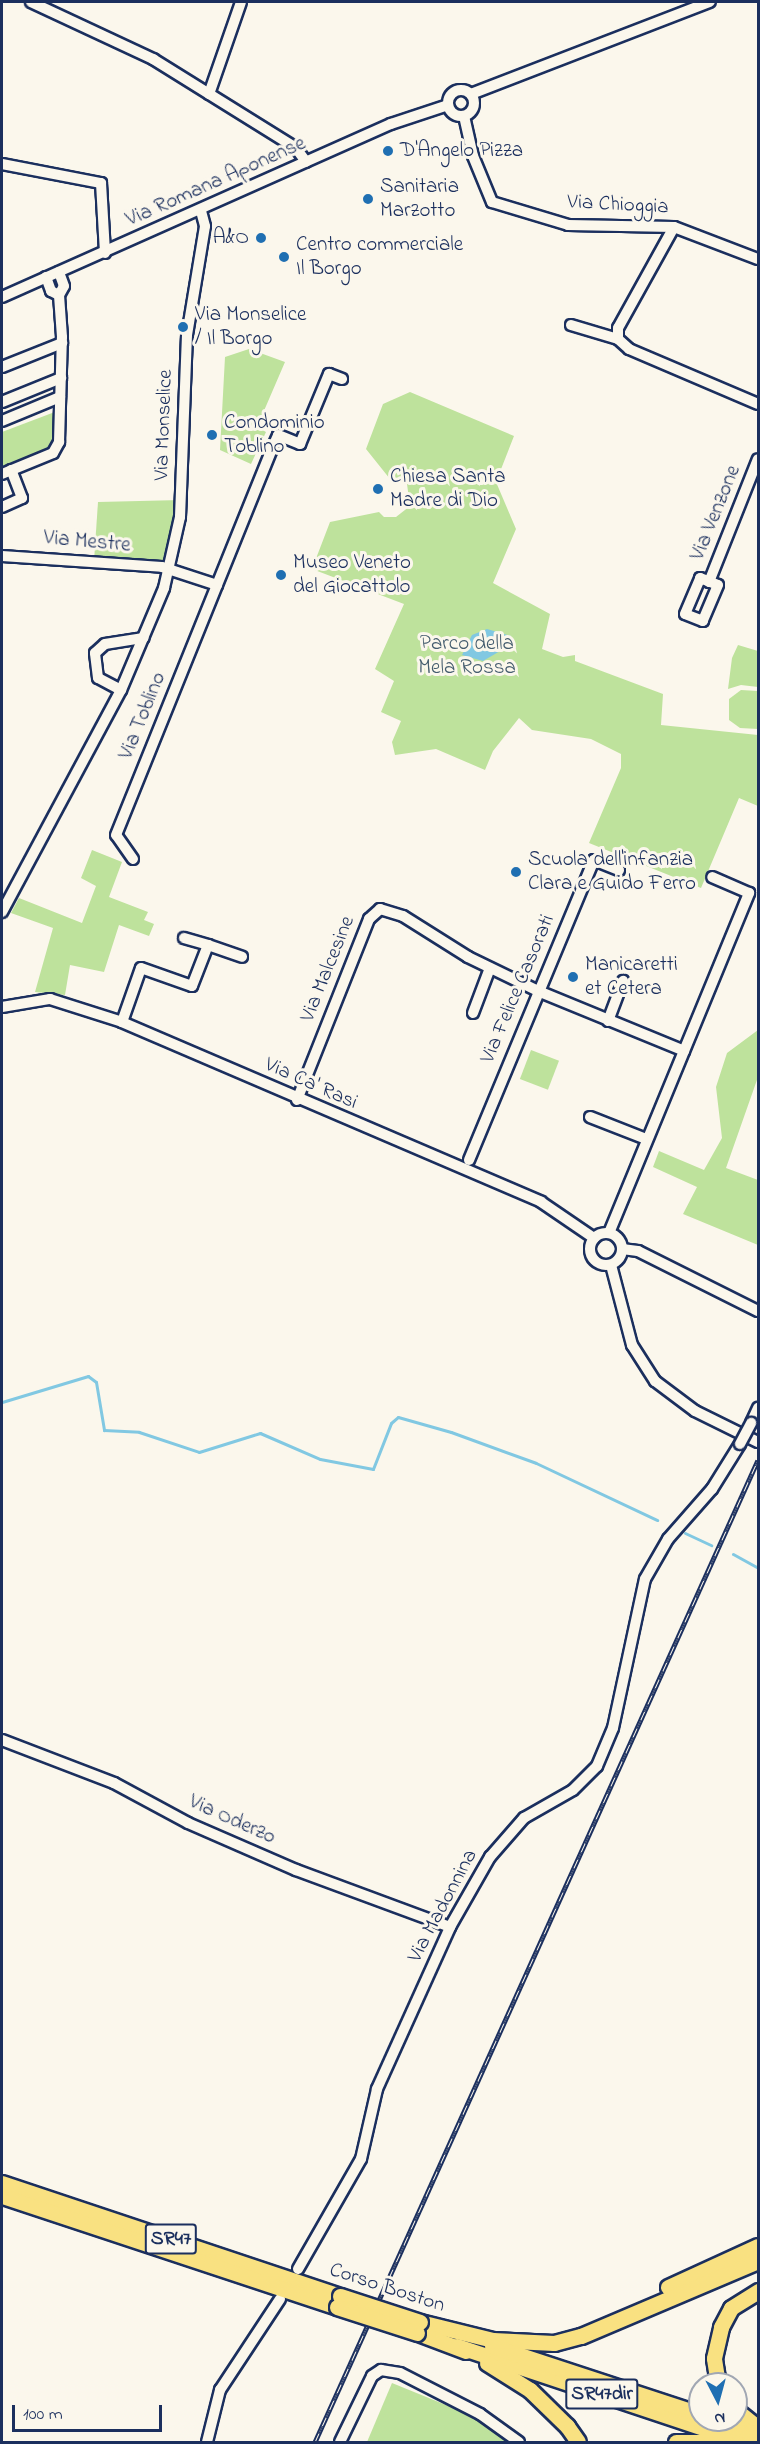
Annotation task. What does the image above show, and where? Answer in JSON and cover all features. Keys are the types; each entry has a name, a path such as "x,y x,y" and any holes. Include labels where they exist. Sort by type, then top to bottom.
{"highway":[{"name":"Corso Boston","path":"2,2183 418,2328 457,2346 530,2390 578,2442"},
{"name":"Corso Boston","path":"2,2196 339,2301"},
{"path":"629,2314 656,2294 759,2246"},
{"name":"Corso Boston","path":"418,2328 438,2329 493,2340 554,2343 581,2336 759,2261"},
{"path":"716,2372 714,2358 721,2327 731,2308 759,2291"},
{"name":"SR47","path":"438,2329 557,2366"},
{"name":"SR47dir","path":"457,2346 746,2442"},
{"name":"SR47dir","path":"557,2366 688,2410"},
{"path":"676,2442 726,2442"}],"street":[{"path":"209,94 241,2"},
{"name":"Via Romana Aponense","path":"2,297 201,211 391,124 448,105 455,91 471,94 711,2"},
{"path":"38,3 153,59 297,148 306,162"},
{"path":"448,105 452,112 464,116 474,106 471,94"},
{"name":"Via Chioggia","path":"464,116 473,156 492,202 567,225 674,227 759,259"},
{"path":"2,164 101,183 105,253"},
{"name":"Via Monselice","path":"2,912 121,690 144,638 170,568 180,517 187,335 205,226 201,211"},
{"path":"618,339 618,328 674,227"},
{"path":"2,507 22,498 7,472 53,453 59,442 62,343 59,295 64,286 59,272"},
{"path":"46,277 51,291 59,295"},
{"path":"571,325 618,339 629,349 759,404"},
{"path":"2,367 62,343"},
{"name":"Via Toblino","path":"133,859 116,835 278,435 300,444 329,374 342,379"},
{"path":"2,402 61,378"},
{"path":"2,422 60,397"},
{"name":"Via Venzone","path":"709,582 759,459"},
{"name":"Via Mestre","path":"2,556 170,568"},
{"path":"170,568 217,585"},
{"name":"Via Venzone","path":"700,578 709,582 718,585 703,621 685,614 700,578"},
{"path":"121,690 98,678 95,653 105,644 144,638"},
{"name":"Via Felice Casorati","path":"469,1160 594,860 619,870"},
{"path":"609,1233 749,893 712,877"},
{"name":"Via Malcesine","path":"297,1100 371,913 387,909 403,915 490,968 538,991 684,1051"},
{"path":"184,938 242,957"},
{"path":"122,1022 141,968 192,986 208,945"},
{"path":"473,1013 490,968"},
{"path":"608,1021 623,981"},
{"name":"Via Ca' Rasi","path":"2,1007 50,999 122,1022 297,1100 541,1202 594,1238"},
{"path":"590,1117 646,1139"},
{"path":"609,1233 617,1237 622,1249 611,1264 601,1265 592,1258 590,1248 594,1238 609,1233"},
{"path":"622,1249 638,1251 759,1311"},
{"path":"611,1264 632,1345 656,1381 695,1411 759,1442"},
{"name":"Via Madonnina","path":"298,2269 361,2159 377,2089 450,1927 490,1857 524,1818 573,1790 597,1766 613,1728 645,1579 668,1539 712,1489 759,1408"},
{"name":"Via Oderzo","path":"2,1740 114,1783 188,1823 296,1870 450,1927"},
{"path":"207,2442 220,2390 280,2299"},
{"path":"340,2442 372,2376 381,2370 400,2373 480,2414 519,2442"}],"green space":[{"path":"249,349 285,362 257,427 266,432 251,464 220,450 225,357"},
{"name":"Parco della Mela Rossa","path":"410,392 514,436 496,482 516,529 493,583 550,614 542,649 563,657 575,655 575,661 663,694 661,725 758,735 758,806 739,798 701,888 589,843 621,768 621,754 591,739 532,730 519,718 493,751 485,770 436,749 395,755 392,742 401,721 381,712 394,681 375,669 404,604 312,569 330,522 379,512 384,517 396,517 410,506 407,484 390,479 366,449 383,404"},
{"path":"60,410 53,453 2,474 2,432"},
{"path":"181,500 169,569 94,561 98,502"},
{"path":"738,645 758,651 758,687 741,685 728,689 732,658"},
{"path":"741,690 758,691 758,729 740,728 729,720 729,699"},
{"path":"92,850 122,862 109,897 148,912 144,920 154,924 149,936 119,925 104,972 70,965 65,995 35,992 53,928 11,913 19,898 82,923 96,886 81,878"},
{"path":"758,1030 758,1077 726,1168 758,1180 758,1245 683,1214 697,1187 653,1167 659,1151 704,1170 722,1138 716,1087 727,1053"},
{"path":"531,1050 559,1061 548,1090 520,1079"},
{"path":"392,2383 473,2416 509,2442 367,2442"}],"water":[{"path":"487,629 511,636 507,647 483,661 462,655 472,635"}],"waterway":[{"path":"2,1402 88,1376 96,1382 104,1430 139,1432 199,1452 260,1433 320,1459 373,1469 391,1423 398,1417 451,1432 536,1463 657,1520"},
{"path":"685,1533 711,1545"},
{"path":"733,1554 758,1568"}],"railway":[{"path":"315,2442 758,1460"}],"place":[{"name":"D'Angelo Pizza","path":"388,151"},
{"name":"Sanitaria Marzotto","path":"368,199"},
{"name":"A&O","path":"261,238"},
{"name":"Centro commerciale Il Borgo","path":"284,257"},
{"name":"Via Monselice / Il Borgo","path":"183,327"},
{"name":"Condominio Toblino","path":"212,435"},
{"name":"Chiesa Santa Madre di Dio","path":"378,489"},
{"name":"Museo Veneto del Giocattolo","path":"281,575"},
{"name":"Scuola dell'infanzia Clara e Guido Ferro","path":"516,872"},
{"name":"Manicaretti et Cetera","path":"573,977"}]}
